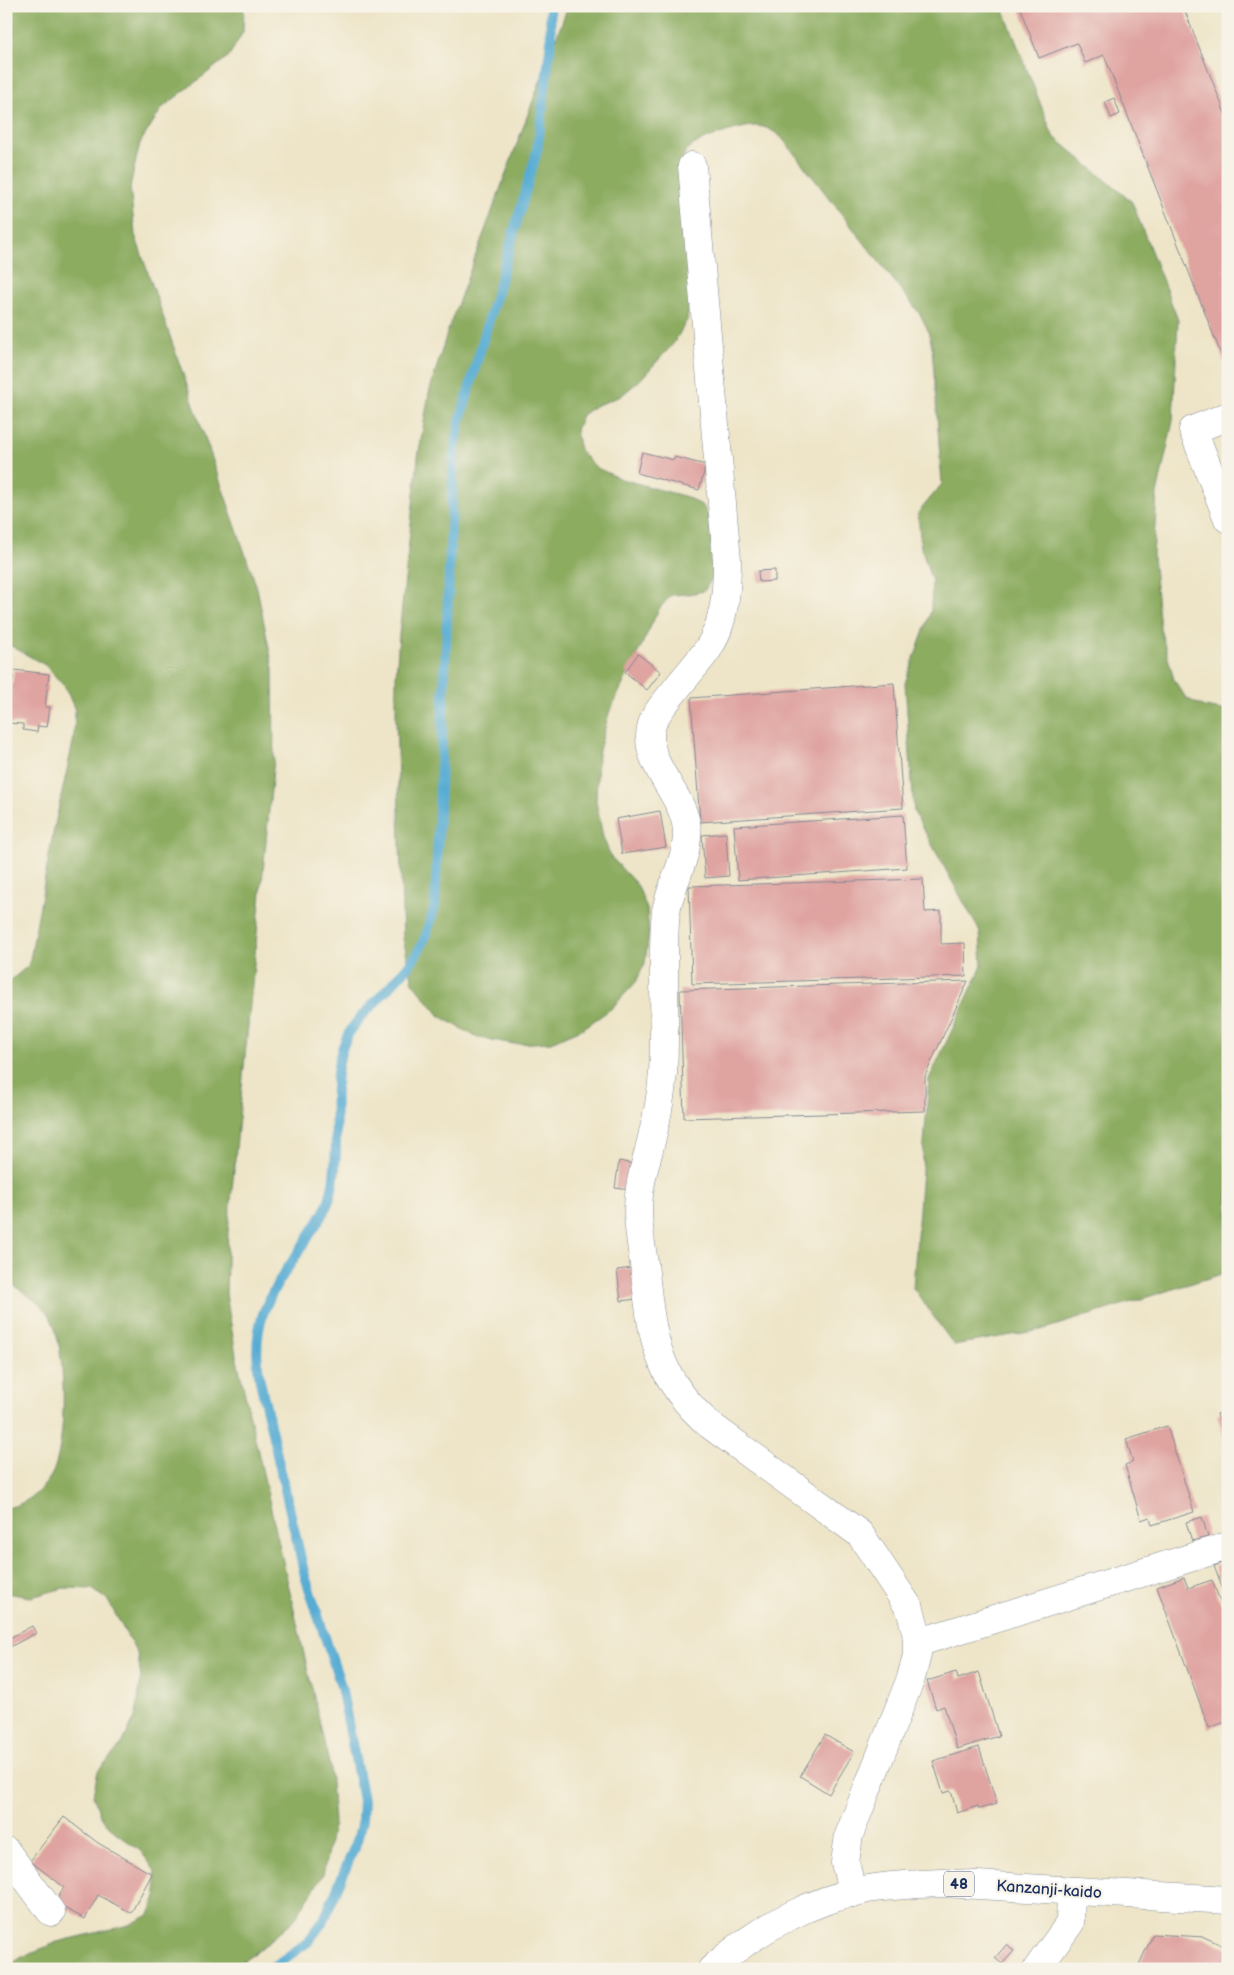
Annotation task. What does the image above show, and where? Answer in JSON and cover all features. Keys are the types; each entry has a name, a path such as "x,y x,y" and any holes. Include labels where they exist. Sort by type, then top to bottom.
{"street":[{"path":"692,166 727,560 727,590 721,620 709,648 658,712 651,726 650,741 654,756 683,814 687,831 685,848 666,912 661,1100 642,1173 638,1198 639,1223 650,1320 655,1344 663,1368 676,1389 691,1409 710,1426 860,1534 910,1608 917,1643 917,1655 911,1678 848,1835 845,1863 853,1893"},
{"path":"1228,416 1193,430 1228,519"},
{"path":"917,1643 1228,1546"},
{"path":"6,1852 51,1912"},
{"name":"Kanzanji-kaido","path":"712,1969 757,1934 792,1915 829,1900 853,1893 905,1884 944,1883 1228,1900"},
{"path":"1037,1969 1070,1923 1071,1891"}],"green space":[{"path":"6,6 244,6 243,32 229,56 162,108 140,143 130,187 135,235 257,588 273,668 274,759 228,1231 226,1294 236,1355 330,1768 334,1822 323,1875 294,1920 258,1951 232,1969 7,1969 18,1959 57,1942 129,1925 149,1915 157,1894 155,1871 142,1852 114,1831 100,1816 93,1795 98,1771 122,1744 136,1715 141,1679 138,1655 107,1599 92,1589 64,1588 31,1597 6,1593 6,1508 20,1504 32,1497 51,1476 57,1462 60,1443 63,1420 63,1396 60,1350 56,1331 50,1317 36,1301 6,1280 6,984 29,965 54,829 74,738 75,710 65,687 45,665 6,643"},
{"path":"568,6 1002,6 1053,136 1132,202 1178,320 1173,421 1157,494 1153,556 1160,628 1174,680 1186,698 1204,707 1228,711 1228,1272 1041,1330 954,1345 913,1288 929,1079 982,966 980,932 914,812 905,683 931,611 932,581 921,548 918,513 942,484 932,346 928,330 920,314 782,138 766,128 755,126 729,131 698,142 685,152 681,161 691,292 687,320 674,343 640,380 621,396 595,406 582,415 576,430 580,451 597,468 621,479 687,497 703,506 711,522 714,561 713,577 704,591 671,595 659,609 609,713 598,754 596,801 603,837 611,857 638,886 647,909 649,934 645,963 636,982 612,1008 584,1028 551,1042 514,1044 476,1037 440,1016 413,983 403,938 396,677 418,457 429,393 447,333"}],"building":[{"path":"1019,6 1183,6 1228,121 1228,367 1226,367 1104,55 1085,63 1077,43 1039,58"},
{"path":"1114,98 1120,114 1111,118 1105,102"},
{"path":"642,452 706,465 699,490 637,473"},
{"path":"775,570 775,581 759,582 758,571"},
{"path":"638,654 661,672 647,690 625,672"},
{"path":"14,670 49,674 45,707 50,707 47,727 38,726 37,732 23,730 23,724 6,723 6,694 11,694"},
{"path":"894,683 903,808 700,822 691,698"},
{"path":"660,811 666,847 622,854 616,819"},
{"path":"903,815 907,868 738,880 734,826"},
{"path":"726,833 729,876 705,878 702,835"},
{"path":"923,879 925,912 941,911 941,944 965,943 966,976 692,984 689,886"},
{"path":"968,981 925,1076 925,1111 684,1118 680,990"},
{"path":"619,1161 633,1164 630,1190 615,1188"},
{"path":"632,1268 636,1299 621,1301 617,1270"},
{"path":"1228,1410 1228,1447 1227,1447 1217,1414"},
{"path":"1167,1426 1194,1512 1152,1525 1150,1517 1141,1520 1125,1465 1133,1462 1126,1439"},
{"path":"1202,1517 1208,1537 1192,1541 1186,1522"},
{"path":"1228,1561 1228,1603 1214,1566"},
{"path":"1184,1577 1188,1588 1212,1580 1228,1622 1228,1721 1209,1728 1157,1587"},
{"path":"32,1626 36,1633 6,1649 6,1640"},
{"path":"956,1672 958,1679 979,1672 999,1736 957,1749 944,1706 936,1709 927,1681"},
{"path":"825,1735 854,1752 829,1794 800,1776"},
{"path":"979,1747 997,1804 979,1809 978,1806 957,1813 951,1791 943,1793 933,1761"},
{"path":"64,1817 98,1843 152,1874 131,1913 98,1895 85,1919 55,1903 64,1887 30,1861"},
{"path":"1153,1934 1204,1937 1228,1948 1228,1969 1137,1969"},
{"path":"1007,1944 1014,1951 1002,1964 995,1958"}],"waterway":[{"path":"270,1969 308,1942 324,1920 357,1841 362,1821 363,1800 341,1686 305,1576 260,1381 257,1358 258,1338 261,1320 267,1303 320,1219 329,1200 335,1160 337,1076 340,1057 346,1039 356,1022 403,972 416,955 425,937 435,906 454,455 460,421 537,151 551,41 550,6"}]}
